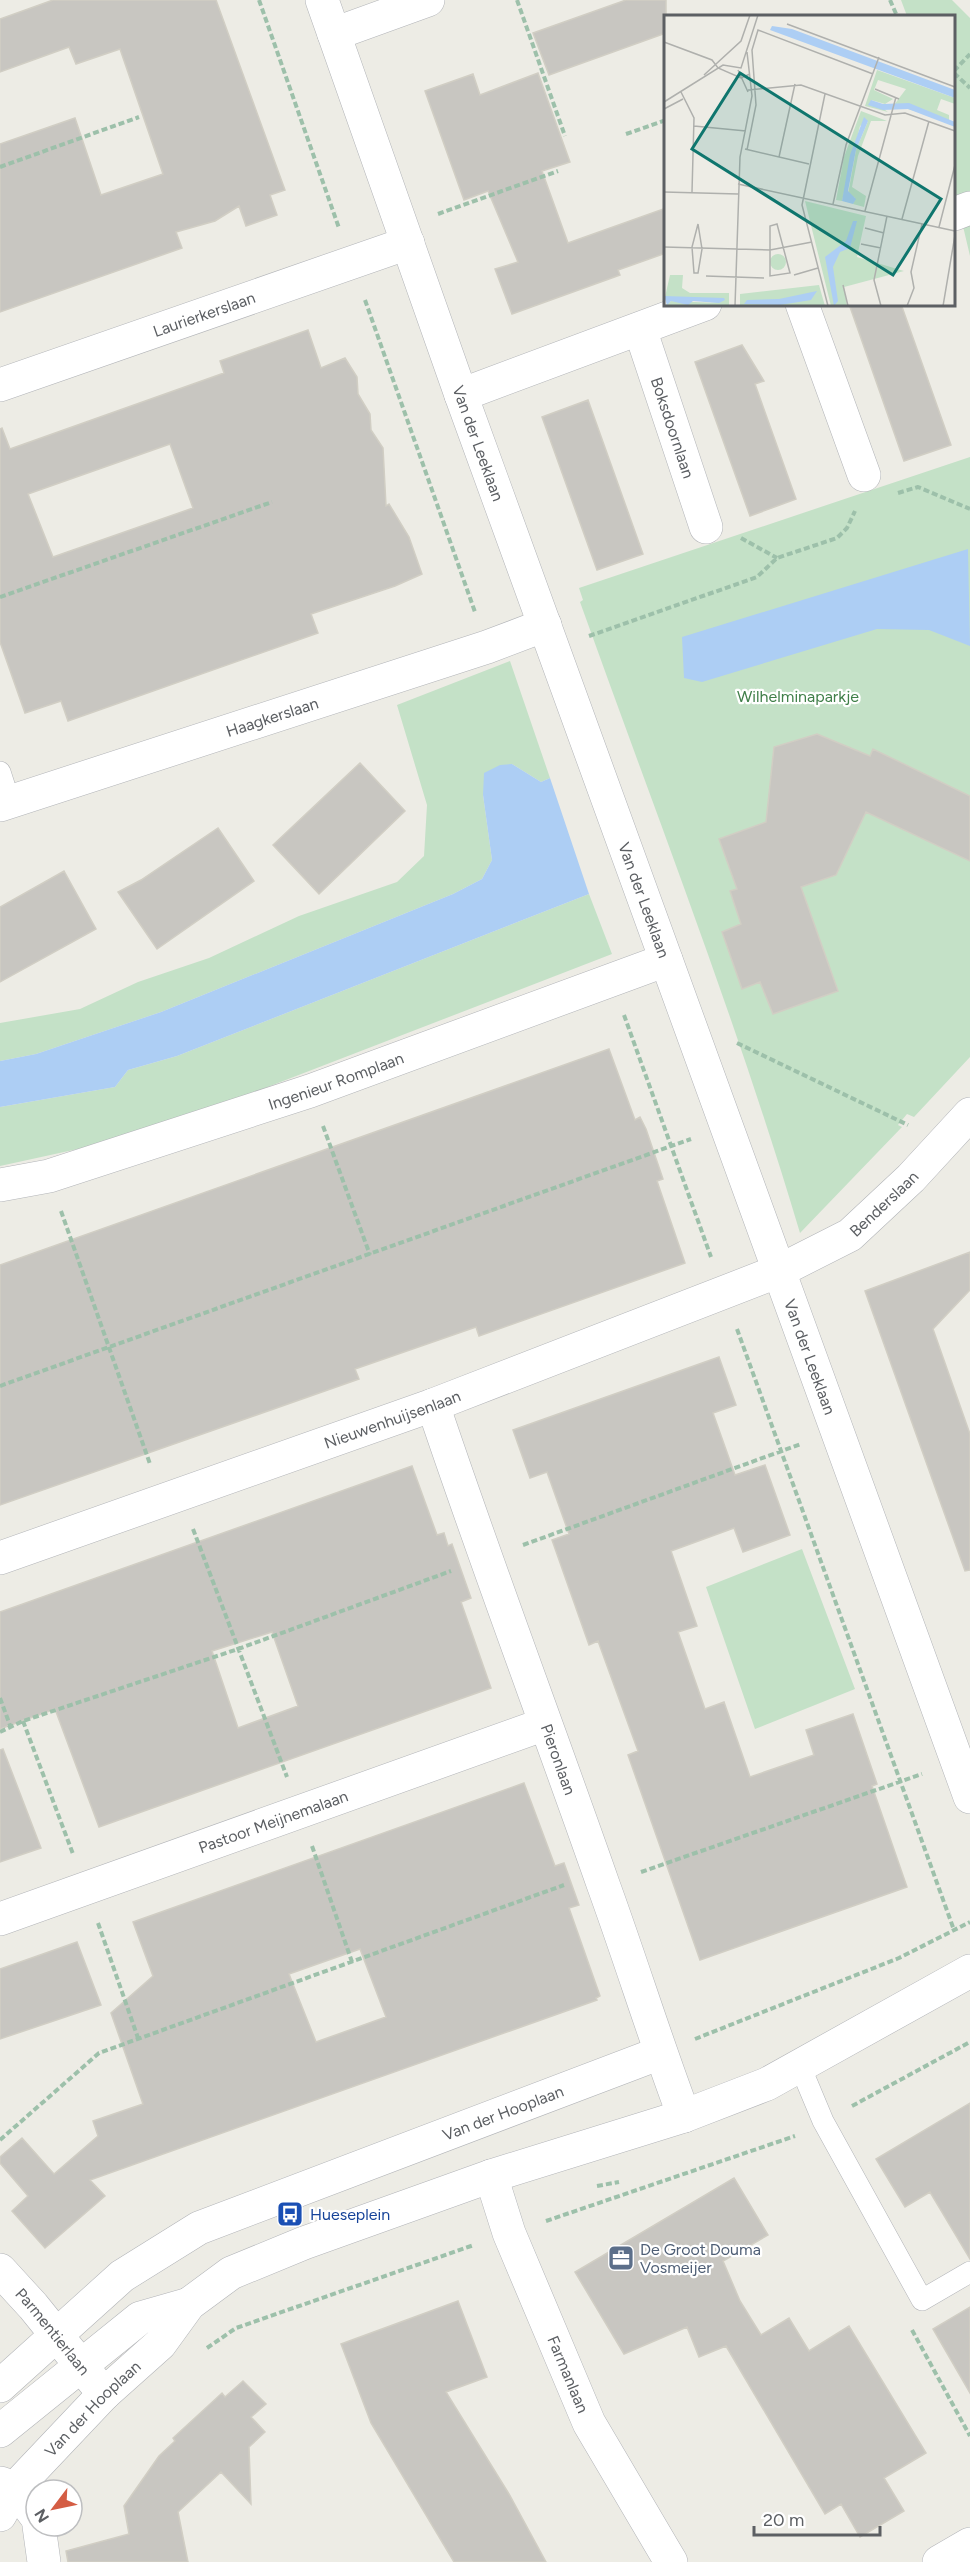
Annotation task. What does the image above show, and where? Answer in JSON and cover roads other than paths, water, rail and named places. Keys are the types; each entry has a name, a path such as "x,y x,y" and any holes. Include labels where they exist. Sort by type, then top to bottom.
{"street":[{"name":"Van der Leeklaan","path":"322,0 461,395 970,1797"},
{"path":"334,34 428,0"},
{"path":"955,213 970,207"},
{"name":"Laurierkerslaan","path":"0,385 352,263 405,235"},
{"path":"461,395 700,306"},
{"path":"803,306 870,492"},
{"name":"Boksdoornlaan","path":"640,329 706,527"},
{"name":"Haagkerslaan","path":"5,804 487,647 549,637"},
{"name":"Ingenieur Romplaan","path":"0,1185 49,1176 310,1091 666,960"},
{"name":"Benderslaan","path":"779,1270 850,1235 910,1178 970,1114"},
{"name":"Nieuwenhuijsenlaan","path":"0,1558 433,1405 779,1270"},
{"name":"Pieronlaan","path":"433,1405 485,1558 602,1879 660,2053 684,2115"},
{"name":"Pastoor Meijnemalaan","path":"0,1919 545,1724"},
{"name":"Van der Hooplaan","path":"5,2495 104,2394 159,2344 189,2304 231,2273 304,2243 491,2176 684,2115 768,2084 970,1971"},
{"name":"Van der Hooplaan","path":"0,2386 122,2276 199,2228 660,2053"},
{"name":"Farmanlaan","path":"491,2176 509,2233 589,2423 671,2562"},
{"name":"Parmentierlaan","path":"0,2270 104,2394"},
{"name":"Van der Hooplaan","path":"0,2431 140,2318 189,2304"},
{"path":"5,2495 24,2508"},
{"path":"41,2538 44,2562"},
{"path":"939,2562 970,2544"}],"lane":[{"path":"0,772 5,804"},
{"path":"800,2066 823,2121 922,2300 970,2272"}],"water":[{"path":"968,549 970,646 929,630 877,629 702,682 684,678 682,637"},
{"path":"512,764 541,782 550,778 589,894 177,1056 128,1070 115,1087 0,1107 0,1061 36,1054 161,1012 453,894 482,879 492,860 483,795 484,773 500,765"}],"place":[{"name":"Hueseplein","path":"290,2214"},
{"name":"De Groot Douma Vosmeijer","path":"621,2258"}],"park label":[{"name":"Wilhelminaparkje","path":"798,696"}]}
